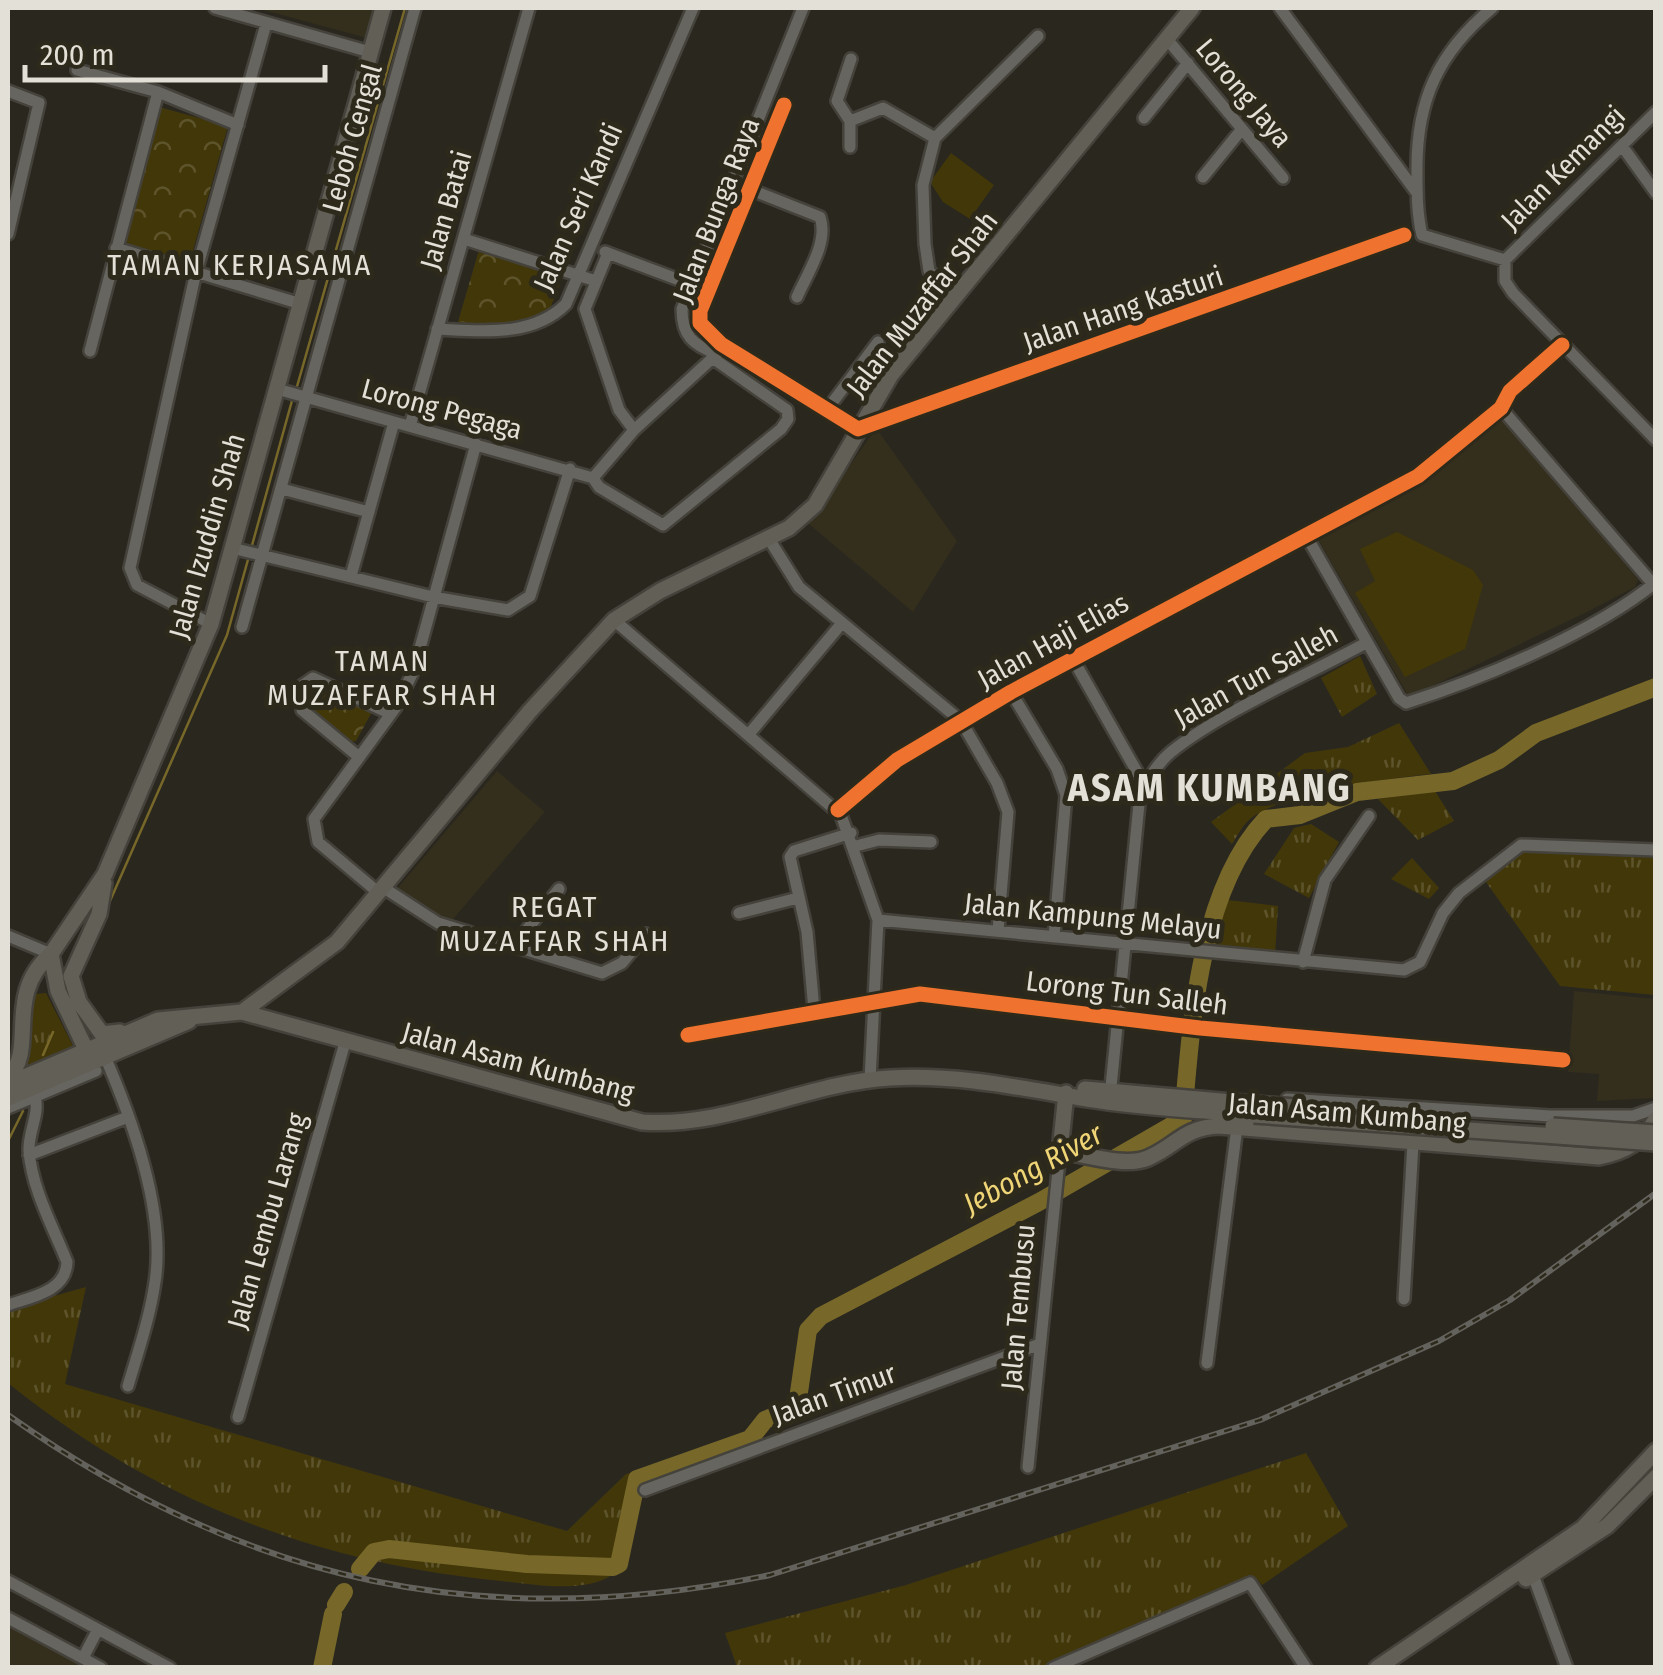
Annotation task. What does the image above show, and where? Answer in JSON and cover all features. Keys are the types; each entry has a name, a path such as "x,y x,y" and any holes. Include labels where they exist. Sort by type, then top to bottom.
{"main road":[{"name":"Jalan Izuddin Shah","path":"22,1005 33,973 106,874 211,624 249,551 293,394 300,304 383,8"},
{"name":"Jalan Muzaffar Shah","path":"242,1012 322,956 381,891 530,710 614,620 660,590 769,539 815,505 891,375 1192,8"},
{"path":"106,874 99,914 73,962 73,987 105,1036 136,1031"},
{"path":"50,954 58,991 95,1057"},
{"path":"10,1085 22,1005 41,989 58,991"},
{"name":"Jalan Asam Kumbang","path":"95,1057 158,1020 242,1012 642,1122 677,1122 744,1112 870,1080 936,1077 1255,1110 1656,1144"},
{"name":"Jalan Asam Kumbang","path":"10,1085 40,1084 196,1016"},
{"name":"Jalan Tembusu","path":"1060,1151 1066,1092"},
{"name":"Jalan Asam Kumbang","path":"1255,1110 1656,1133"},
{"name":"Jalan Asam Kumbang","path":"1060,1151 1134,1161 1150,1158 1194,1128 1238,1127 1600,1156 1622,1151 1641,1139 1656,1119"},
{"path":"1618,1490 1656,1439"},
{"path":"1377,1668 1583,1528 1656,1450"},
{"path":"1435,1630 1533,1575 1607,1526 1656,1477"}],"street":[{"path":"215,8 370,52"},
{"name":"Leboh Cengal","path":"242,627 249,551 282,488 293,394 415,8"},
{"name":"Jalan Batai","path":"410,426 529,8"},
{"name":"Jalan Seri Kandi","path":"437,329 504,331 540,322 566,304 693,8"},
{"name":"Jalan Bunga Raya","path":"803,8 771,97 690,284 682,308 684,329 697,346 717,352 858,429"},
{"path":"1280,8 1417,193"},
{"path":"1425,238 1419,220 1417,132 1427,90 1449,48 1492,8"},
{"path":"211,624 137,585 130,568 196,272 266,24"},
{"path":"957,296 929,271 927,258 924,185 934,138 1038,36"},
{"name":"Lorong Jaya","path":"1167,39 1283,178"},
{"path":"850,147 850,121 838,100 851,60"},
{"path":"1144,118 1188,63"},
{"path":"77,70 158,92 238,125"},
{"path":"8,91 39,104 8,234"},
{"path":"90,351 158,92"},
{"name":"Jalan Bunga Raya","path":"717,352 704,330 700,311 784,105"},
{"path":"850,121 883,108 934,138"},
{"name":"Jalan Kemangi","path":"1506,260 1656,112"},
{"path":"1203,177 1242,129"},
{"path":"1622,146 1656,193"},
{"path":"749,188 815,212 820,218 824,229 819,247 798,297"},
{"path":"1404,235 1419,220"},
{"path":"1404,235 1506,260 1505,281 1512,293 1656,440"},
{"name":"Jalan Hang Kasturi","path":"858,429 1404,235"},
{"path":"464,239 596,281"},
{"path":"592,247 690,284"},
{"path":"116,248 300,304"},
{"path":"608,252 586,301 586,318 619,410 634,430"},
{"path":"826,412 878,342"},
{"name":"Jalan Haji Elias","path":"838,810 898,760 1011,692 1170,604 1306,538 1418,476 1501,408 1510,391 1562,345"},
{"path":"593,478 634,430 717,352"},
{"name":"Lorong Pegaga","path":"293,394 570,469 593,478 598,487 663,526 781,429 788,419 787,410 717,352"},
{"path":"1306,538 1406,703 1613,613 1654,583 1501,408"},
{"path":"351,576 394,422"},
{"path":"476,444 414,670 391,714 327,798 312,828 318,842 381,891 438,923 602,972 622,963 646,934"},
{"path":"249,551 492,609 525,603 570,469"},
{"path":"282,488 370,512"},
{"path":"769,539 788,574 961,722 1002,792 1008,812 998,931"},
{"path":"614,620 838,810 851,833 878,920 870,1080"},
{"path":"749,734 842,623"},
{"name":"Jalan Tun Salleh","path":"1110,1096 1138,804 1145,786 1169,753 1366,642"},
{"path":"1072,659 1145,786"},
{"path":"358,757 302,710 300,687 313,678 391,714"},
{"path":"1011,692 1057,769 1066,795 1054,937"},
{"path":"1303,962 1325,880 1368,816"},
{"path":"814,1010 807,932 790,867 794,851 851,833"},
{"path":"856,846 879,840 931,842"},
{"name":"Jalan Kampung Melayu","path":"878,920 1409,969 1420,962 1451,903 1496,862 1527,844 1656,850"},
{"path":"514,946 559,889"},
{"path":"739,914 798,898"},
{"path":"8,936 50,954"},
{"name":"Lorong Tun Salleh","path":"688,1035 876,998 946,995 1200,1028 1562,1060"},
{"name":"Jalan Lembu Larang","path":"238,1417 346,1039"},
{"path":"8,1306 54,1288 67,1272 68,1262 33,1177 29,1154 40,1084 95,1057 128,1116 151,1200 156,1278 128,1386"},
{"name":"Jalan Asam Kumbang","path":"1202,1103 1262,1097 1550,1116 1633,1116 1656,1108"},
{"path":"29,1154 128,1116"},
{"path":"1207,1362 1238,1127"},
{"path":"1404,1299 1413,1143"},
{"name":"Jalan Tembusu","path":"1028,1467 1060,1151"},
{"name":"Jalan Timur","path":"646,1490 1040,1344"},
{"path":"1533,1575 1567,1668"},
{"path":"8,1581 170,1668"},
{"path":"1053,1668 1250,1583 1306,1668"},
{"path":"8,1618 101,1668"},
{"path":"83,1658 97,1630"}],"shaded area":[{"path":"256,8 380,8 371,39"},
{"path":"1501,413 1638,580 1635,587 1585,613 1409,697 1316,536 1417,484"},
{"path":"876,428 957,541 913,612 809,524"},
{"path":"497,771 545,812 442,932 395,891"},
{"path":"1574,991 1655,999 1655,1098 1597,1101 1599,1074 1568,1072"},
{"path":"8,1624 90,1667 8,1667"}],"green space":[{"path":"159,107 228,126 190,261 128,244 123,234"},
{"path":"951,153 994,185 970,219 943,202 930,182"},
{"path":"479,250 556,277 560,284 549,311 507,326 458,322"},
{"path":"1397,532 1473,570 1483,585 1465,649 1405,677 1355,593 1375,581 1360,549"},
{"path":"1360,656 1377,694 1342,717 1321,678"},
{"path":"309,682 373,710 356,741 348,742 308,712 301,691"},
{"path":"1399,723 1431,774 1337,788 1287,801 1250,819 1232,844 1211,822 1305,753 1348,747"},
{"path":"1435,791 1454,821 1418,840 1378,799"},
{"path":"1311,824 1339,842 1309,898 1264,874 1294,828"},
{"path":"1522,848 1655,858 1655,995 1560,986 1486,882"},
{"path":"1412,858 1439,888 1429,899 1391,879"},
{"path":"1228,900 1278,906 1275,955 1211,950"},
{"path":"46,993 74,1048 22,1069 29,1004 36,994"},
{"path":"86,1287 65,1384 567,1531 626,1474 636,1471 612,1575 587,1584 543,1585 432,1572 365,1559 239,1519 121,1461 8,1383 8,1309"},
{"path":"1306,1453 1348,1526 1262,1585 1257,1579 1244,1579 1049,1667 737,1667 725,1633 906,1585"}],"waterway":[{"path":"296,390 405,8"},
{"path":"251,549 293,397"},
{"path":"106,910 227,635 249,556"},
{"name":"Jebong River","path":"360,1569 374,1552 389,1549 527,1564 619,1564 637,1479 750,1439 765,1420 797,1406 808,1330 821,1316 1039,1202 1183,1119 1195,1002 1212,921 1244,848 1266,819 1300,815 1357,792 1453,781 1499,760 1536,733 1656,687"},
{"path":"43,1055 53,1032"},
{"path":"8,1141 23,1111"},
{"name":"Jebong River","path":"336,1605 344,1592"},
{"name":"Jebong River","path":"322,1668 333,1614"}],"railway":[{"path":"8,1415 98,1473 188,1520 279,1555 371,1580 466,1595 564,1599 665,1592 770,1575 1260,1420 1439,1341 1510,1300 1656,1193"}],"cycle path":[{"path":"784,105 700,311 700,323 721,344 858,429 1404,235"},
{"path":"838,810 897,760 1011,692 1418,476 1501,408 1510,391 1562,345"},
{"path":"688,1035 920,994 1200,1028 1563,1060"}],"district":[{"name":"TAMAN KERJASAMA","path":"240,265"},
{"name":"TAMAN MUZAFFAR SHAH","path":"383,678"},
{"name":"ASAM KUMBANG","path":"1210,788"},
{"name":"REGAT MUZAFFAR SHAH","path":"555,924"}]}
